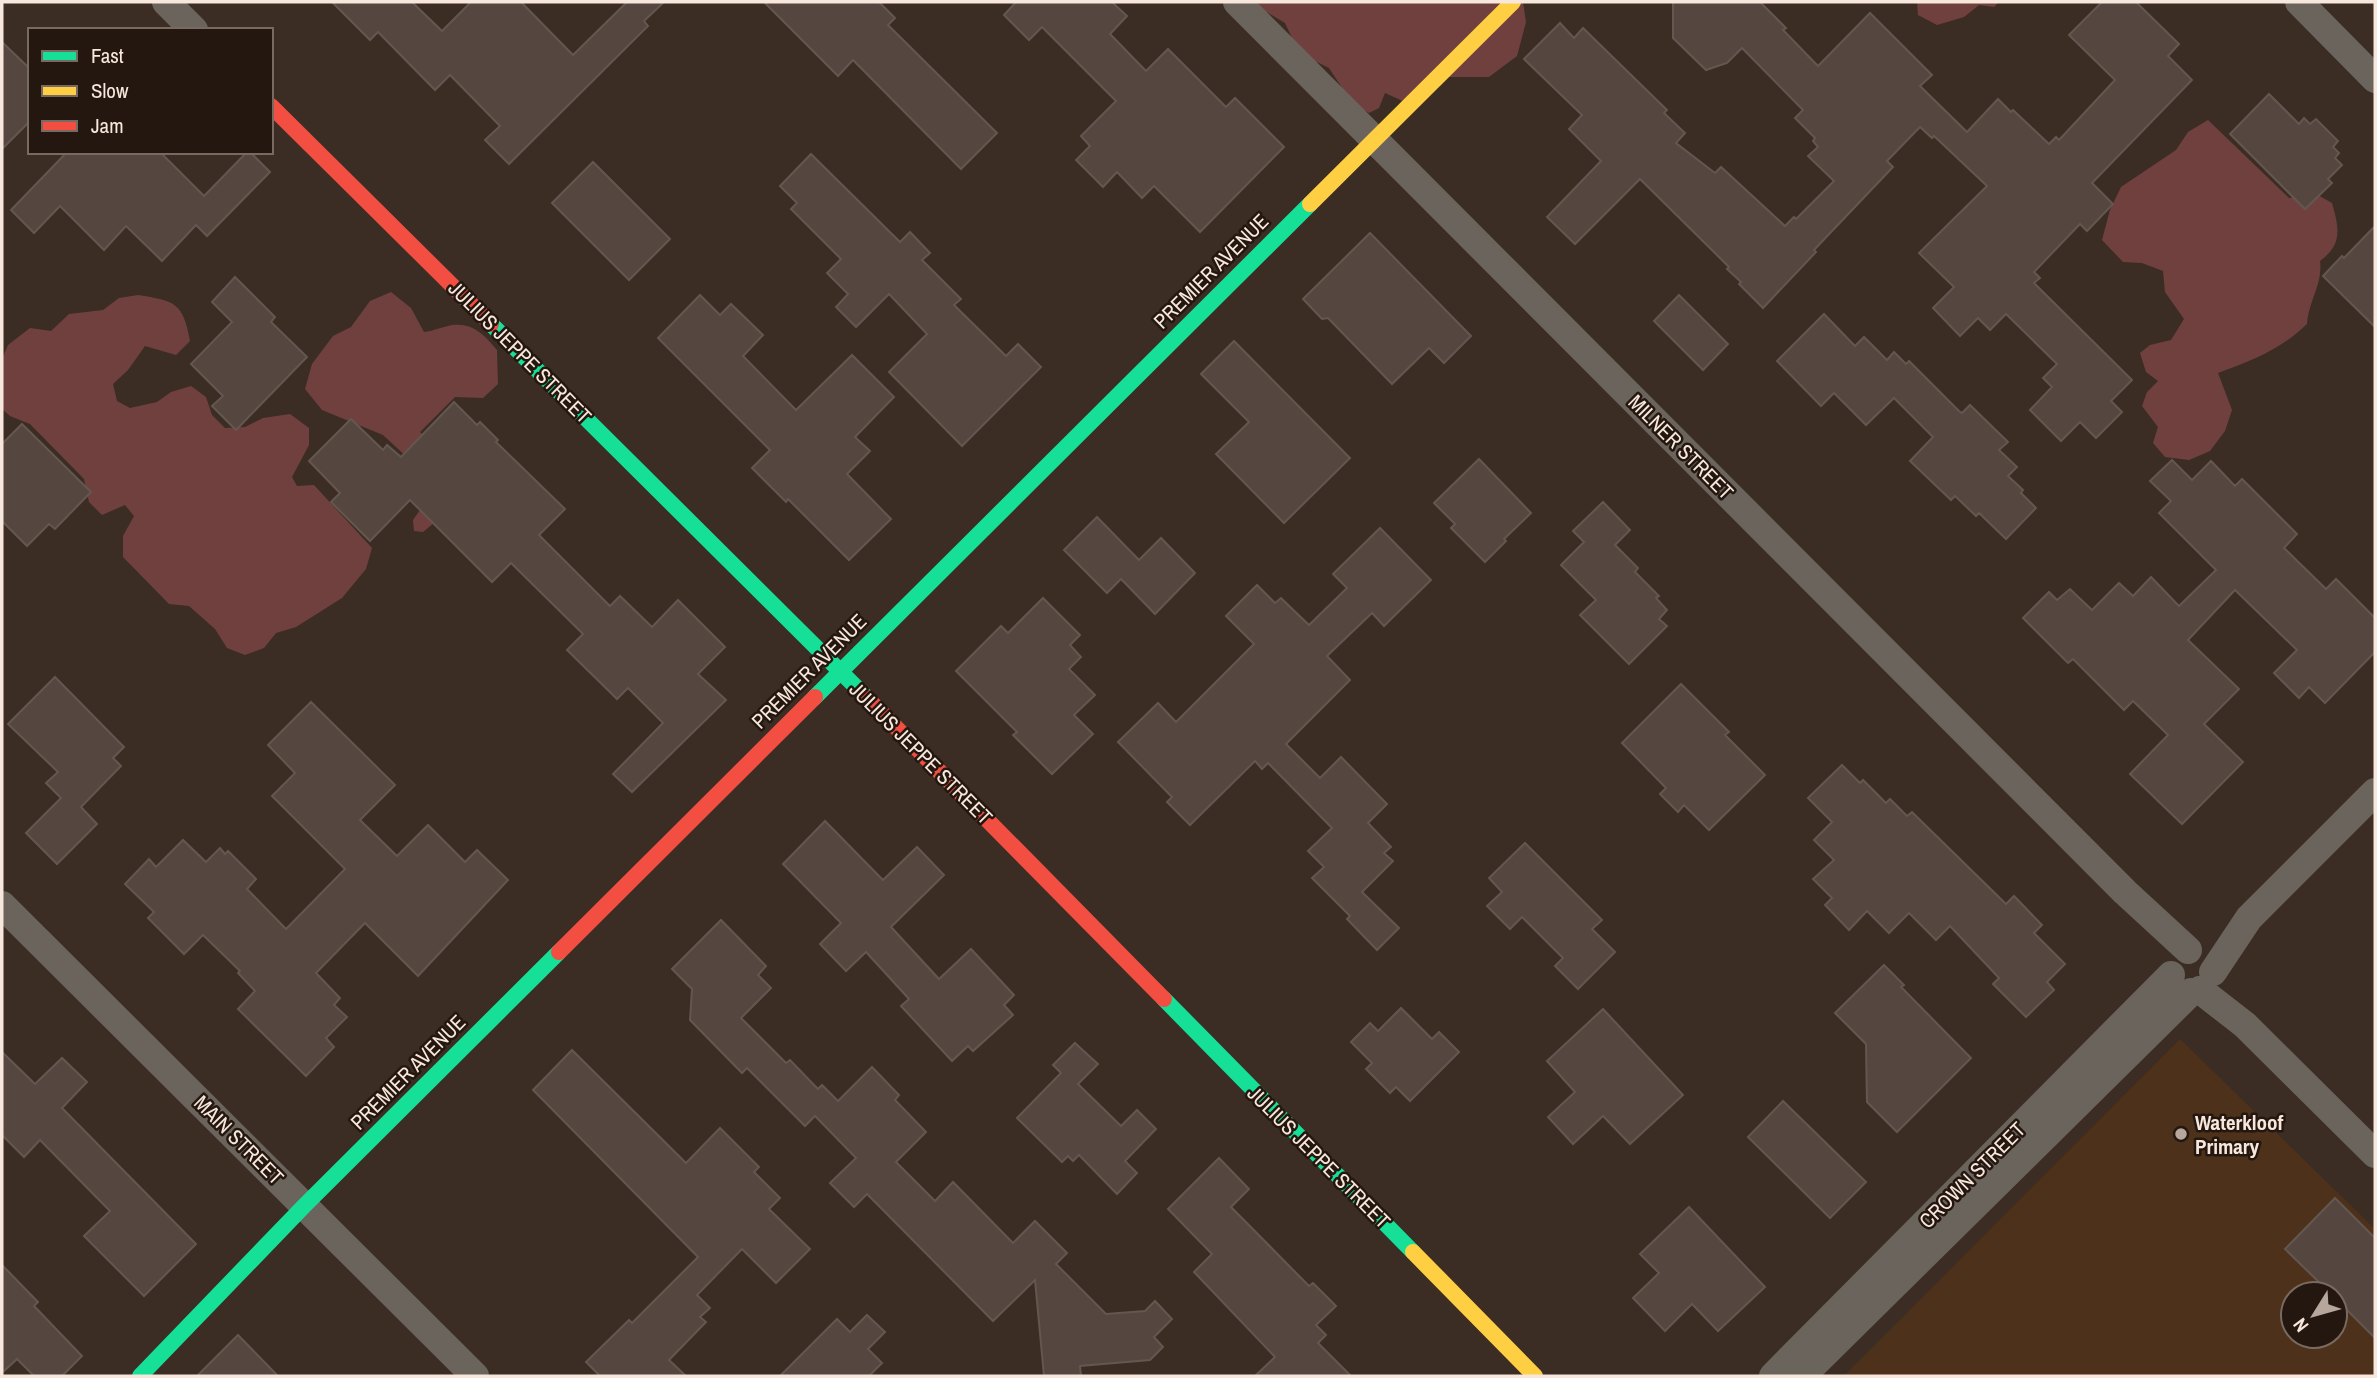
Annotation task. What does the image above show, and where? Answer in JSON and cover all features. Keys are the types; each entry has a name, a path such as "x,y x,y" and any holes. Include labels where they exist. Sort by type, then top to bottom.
{"street":[{"path":"166,2 192,28"},
{"name":"MILNER STREET","path":"1237,2 2125,892 2193,971 2375,1154"},
{"name":"PREMIER AVENUE","path":"141,1376 305,1205 1513,2"},
{"path":"2299,2 2375,79"},
{"name":"JULIUS JEPPE STREET","path":"273,108 840,670 1535,1376"},
{"name":"CROWN STREET","path":"1773,1376 2249,918 2375,792"},
{"name":"MAIN STREET","path":"2,905 475,1376"},
{"name":"CROWN STREET","path":"1802,1376 2193,971"}],"shaded area":[{"path":"1250,2 1523,2 1526,22 1517,56 1489,77 1427,77 1405,102 1385,93 1379,108 1369,113 1352,103 1329,68 1299,53 1285,23"},
{"path":"1917,2 1999,2 1994,7 1979,5 1964,17 1937,25 1918,15"},
{"path":"2208,120 2289,198 2316,194 2332,203 2337,235 2333,248 2320,261 2320,277 2307,324 2276,348 2218,373 2232,410 2225,431 2210,451 2189,460 2165,457 2153,443 2158,427 2142,406 2147,392 2158,381 2146,372 2140,353 2150,345 2171,340 2184,319 2165,292 2163,271 2142,263 2123,262 2102,240 2110,210 2121,187 2176,150 2188,132"},
{"path":"391,292 411,308 424,332 453,325 467,326 483,335 497,350 498,384 483,398 455,397 420,432 460,473 446,513 423,532 414,531 413,520 425,503 422,471 383,435 322,410 305,389 312,364 333,336 351,327 370,301"},
{"path":"138,295 161,299 175,306 184,318 190,341 176,355 145,346 128,370 113,384 117,401 130,408 157,402 171,392 191,386 206,397 212,415 225,428 245,427 263,418 290,414 309,428 309,445 292,477 297,486 314,485 372,548 366,569 342,598 296,627 276,633 264,648 245,655 227,648 215,629 189,606 169,604 123,557 123,536 134,516 125,505 102,515 89,502 84,479 30,424 10,416 2,409 2,359 8,345 30,328 51,331 69,314 103,310 119,298"},
{"name":"Waterkloof Primary","path":"2180,1039 2375,1229 2375,1376 1844,1376"}],"building":[{"path":"332,2 412,2 442,31 471,2 521,2 573,55 627,2 664,2 644,21 648,26 509,164 485,140 500,126 450,75 435,90 378,32 370,40"},
{"path":"764,2 879,2 895,18 888,25 997,133 961,169 853,60 838,76"},
{"path":"1016,2 1112,2 1127,16 1110,34 1146,71 1168,49 1226,107 1235,98 1284,147 1200,232 1154,186 1142,198 1117,172 1103,187 1076,160 1090,146 1081,136 1116,101 1042,27 1029,40 1004,15"},
{"path":"1673,2 1760,2 1818,66 1870,13 1932,75 1920,86 1967,132 1998,99 2049,144 2056,137 2059,140 2115,80 2069,35 2102,2 2136,2 2179,44 2168,56 2192,80 2092,183 2113,204 2087,231 2080,224 2034,272 2040,278 2034,283 2132,380 2111,401 2122,412 2096,438 2080,422 2061,441 2030,410 2052,387 2043,378 2057,364 2006,314 1990,330 1978,318 1960,336 1933,308 1954,287 1919,253 1987,186 1934,136 1932,138 1920,127 1887,161 1893,167 1763,308 1739,284 1741,282 1727,269 1729,267 1640,179 1575,244 1547,217 1601,161 1569,129 1582,115 1524,59 1560,23 1574,38 1583,28 1667,110 1664,113 1685,133 1676,143 1715,173 1721,167 1785,226 1794,217 1796,219 1834,181 1808,156 1818,147 1813,141 1815,138 1795,118 1803,110 1742,48 1727,63 1706,70 1673,38"},
{"path":"2,42 28,67 28,123 2,149"},
{"path":"2269,94 2299,124 2304,118 2310,124 2316,119 2338,141 2333,147 2339,153 2335,158 2342,165 2328,179 2332,183 2305,209 2230,134"},
{"path":"65,154 162,154 204,196 245,154 252,154 270,172 207,236 196,225 162,261 126,226 104,250 60,206 34,233 11,210"},
{"path":"811,154 900,242 910,232 930,253 922,260 961,299 954,305 1006,356 1018,344 1041,367 962,446 889,372 927,334 889,294 856,327 836,307 848,294 827,273 841,259 791,209 797,203 780,186"},
{"path":"593,162 670,239 629,280 552,203"},
{"path":"2375,226 2375,327 2323,276"},
{"path":"1370,233 1471,336 1444,363 1429,348 1392,384 1328,318 1322,319 1303,299"},
{"path":"235,277 275,317 271,322 307,357 236,430 212,406 223,396 191,364 232,322 212,302"},
{"path":"700,295 720,315 731,304 763,335 743,356 796,410 852,355 894,397 855,437 870,451 847,474 891,519 849,560 788,499 786,502 752,468 770,450 658,338"},
{"path":"1679,295 1728,344 1703,370 1654,321"},
{"path":"1824,314 1855,346 1864,337 1887,360 1894,352 1906,364 1909,361 1959,411 1962,413 1970,405 2008,442 1999,450 2017,467 2008,476 2036,508 2006,539 1979,513 1976,516 1955,496 1951,500 1910,461 1933,437 1894,398 1866,425 1834,393 1821,406 1777,361"},
{"path":"1234,341 1350,458 1284,523 1216,454 1249,422 1201,374"},
{"path":"454,402 477,425 480,422 498,440 496,442 565,509 539,535 610,606 620,596 652,627 678,600 725,647 698,674 726,700 632,792 613,774 663,723 628,688 617,699 567,650 583,634 511,563 492,582 410,500 370,541 331,502 340,493 309,461 351,419 383,450 387,445 401,457"},
{"path":"22,424 91,492 55,529 49,524 27,546 2,521 2,444"},
{"path":"1479,459 1531,513 1485,562 1451,528 1455,524 1434,503"},
{"path":"2172,460 2192,480 2211,461 2235,486 2242,479 2297,534 2284,548 2326,589 2336,579 2375,618 2375,652 2325,703 2309,687 2299,698 2274,673 2297,650 2235,590 2188,640 2239,689 2204,724 2243,762 2182,824 2130,774 2168,735 2133,701 2124,710 2073,659 2068,663 2023,618 2049,592 2057,600 2070,589 2092,610 2119,583 2133,596 2151,577 2179,606 2216,570 2159,513 2171,501 2150,481"},
{"path":"1603,502 1630,530 1615,545 1638,568 1635,572 1659,596 1656,598 1667,610 1659,619 1667,626 1629,664 1580,615 1596,600 1561,565 1584,542 1573,531"},
{"path":"1097,517 1139,560 1161,538 1195,573 1155,614 1121,579 1107,593 1064,550"},
{"path":"1380,528 1431,580 1384,626 1372,613 1327,656 1350,680 1286,744 1320,778 1341,757 1387,804 1368,823 1391,847 1384,853 1393,861 1362,892 1399,928 1377,950 1347,919 1350,916 1312,878 1324,867 1308,851 1332,828 1268,763 1262,769 1255,761 1190,825 1167,802 1172,797 1118,742 1158,703 1176,722 1254,644 1226,616 1257,585 1275,603 1281,598 1309,625 1347,588 1333,574"},
{"path":"1043,598 1080,635 1070,645 1081,657 1069,669 1095,695 1074,715 1093,734 1052,774 1013,735 1017,732 956,671 1001,626 1008,633"},
{"path":"55,677 124,747 113,758 121,766 81,807 97,824 57,864 26,833 61,798 46,783 58,772 8,724"},
{"path":"1681,684 1729,732 1725,735 1765,775 1709,830 1684,805 1678,812 1660,794 1666,788 1622,743"},
{"path":"311,702 395,785 360,820 397,856 428,825 465,862 477,850 508,880 418,976 365,923 316,973 340,998 334,1005 347,1017 326,1038 334,1047 306,1076 238,1009 255,991 238,973 240,971 203,935 184,954 148,918 154,912 125,884 149,859 156,867 183,840 206,862 220,848 225,854 228,851 256,879 247,889 286,929 345,869 272,796 295,773 268,745"},
{"path":"1842,765 1860,783 1863,780 1886,803 1890,799 1907,816 1912,812 2006,904 2014,896 2042,925 2034,933 2065,964 2047,982 2054,990 2026,1017 1993,984 1999,978 1950,926 1936,940 1909,913 1889,933 1867,911 1849,930 1825,905 1832,898 1813,879 1834,860 1814,840 1832,822 1808,798"},
{"path":"825,821 883,880 917,847 944,875 891,927 939,979 971,949 1014,995 1004,1005 1013,1015 973,1051 968,1046 952,1061 901,1006 909,999 866,952 846,971 820,944 841,923 783,864"},
{"path":"1525,843 1602,920 1592,929 1615,952 1578,989 1555,966 1563,958 1522,917 1510,929 1487,906 1502,892 1489,878"},
{"path":"721,920 766,966 758,975 771,988 741,1018 786,1063 790,1060 818,1089 822,1085 838,1101 872,1067 899,1095 895,1100 926,1132 896,1162 935,1201 953,1182 1013,1243 1035,1221 1067,1253 1056,1264 1106,1314 1145,1311 1155,1301 1172,1319 1154,1337 1163,1347 1150,1360 1080,1366 1081,1376 1044,1376 1035,1280 993,1321 867,1194 854,1207 830,1183 856,1158 815,1116 805,1126 747,1068 742,1073 690,1020 692,989 672,969"},
{"path":"1884,965 1904,985 1901,987 1971,1058 1897,1132 1867,1102 1866,1044 1835,1013"},
{"path":"1401,1008 1432,1039 1439,1032 1459,1052 1410,1101 1396,1087 1390,1093 1366,1069 1372,1063 1351,1042 1370,1023 1378,1031"},
{"path":"1603,1009 1683,1095 1630,1144 1603,1116 1573,1144 1548,1117 1575,1092 1547,1061"},
{"path":"1075,1043 1098,1064 1078,1084 1121,1126 1137,1110 1156,1129 1125,1161 1137,1173 1117,1194 1079,1155 1073,1161 1068,1156 1062,1162 1017,1118 1061,1073 1053,1065"},
{"path":"572,1050 686,1163 720,1128 759,1167 754,1172 780,1198 769,1209 810,1249 776,1283 742,1249 697,1295 710,1308 700,1317 706,1322 669,1360 686,1376 600,1376 586,1362 629,1320 632,1323 698,1257 533,1090"},
{"path":"2,1052 35,1084 62,1058 87,1082 62,1108 196,1244 144,1296 84,1236 110,1211 40,1140 24,1157 2,1135"},
{"path":"1783,1101 1866,1182 1830,1218 1748,1137"},
{"path":"1219,1158 1249,1189 1231,1207 1309,1286 1313,1283 1336,1306 1316,1325 1326,1335 1318,1343 1351,1376 1255,1376 1275,1357 1194,1272 1212,1254 1168,1209"},
{"path":"2335,1198 2375,1238 2375,1338 2349,1312 2349,1280 2317,1280 2285,1249"},
{"path":"1689,1207 1765,1287 1718,1331 1692,1304 1665,1331 1633,1298 1659,1273 1640,1254"},
{"path":"2,1265 38,1302 34,1306 82,1356 62,1376 34,1376 17,1359 2,1373"},
{"path":"867,1315 885,1332 868,1349 882,1363 869,1376 780,1376 837,1319 850,1332"},
{"path":"238,1335 278,1376 197,1376"}],"traffic: fast":[{"path":"815,697 1310,204"},
{"path":"491,324 867,698"},
{"path":"140,1376 305,1205 559,952"},
{"path":"1164,999 1413,1252"}],"traffic: slow":[{"path":"1310,204 1513,2"},
{"path":"1413,1252 1535,1376"}],"traffic: jam":[{"path":"273,108 491,324"},
{"path":"559,952 815,697"},
{"path":"867,698 1164,999"}],"place":[{"name":"Waterkloof Primary","path":"2181,1134"}]}
